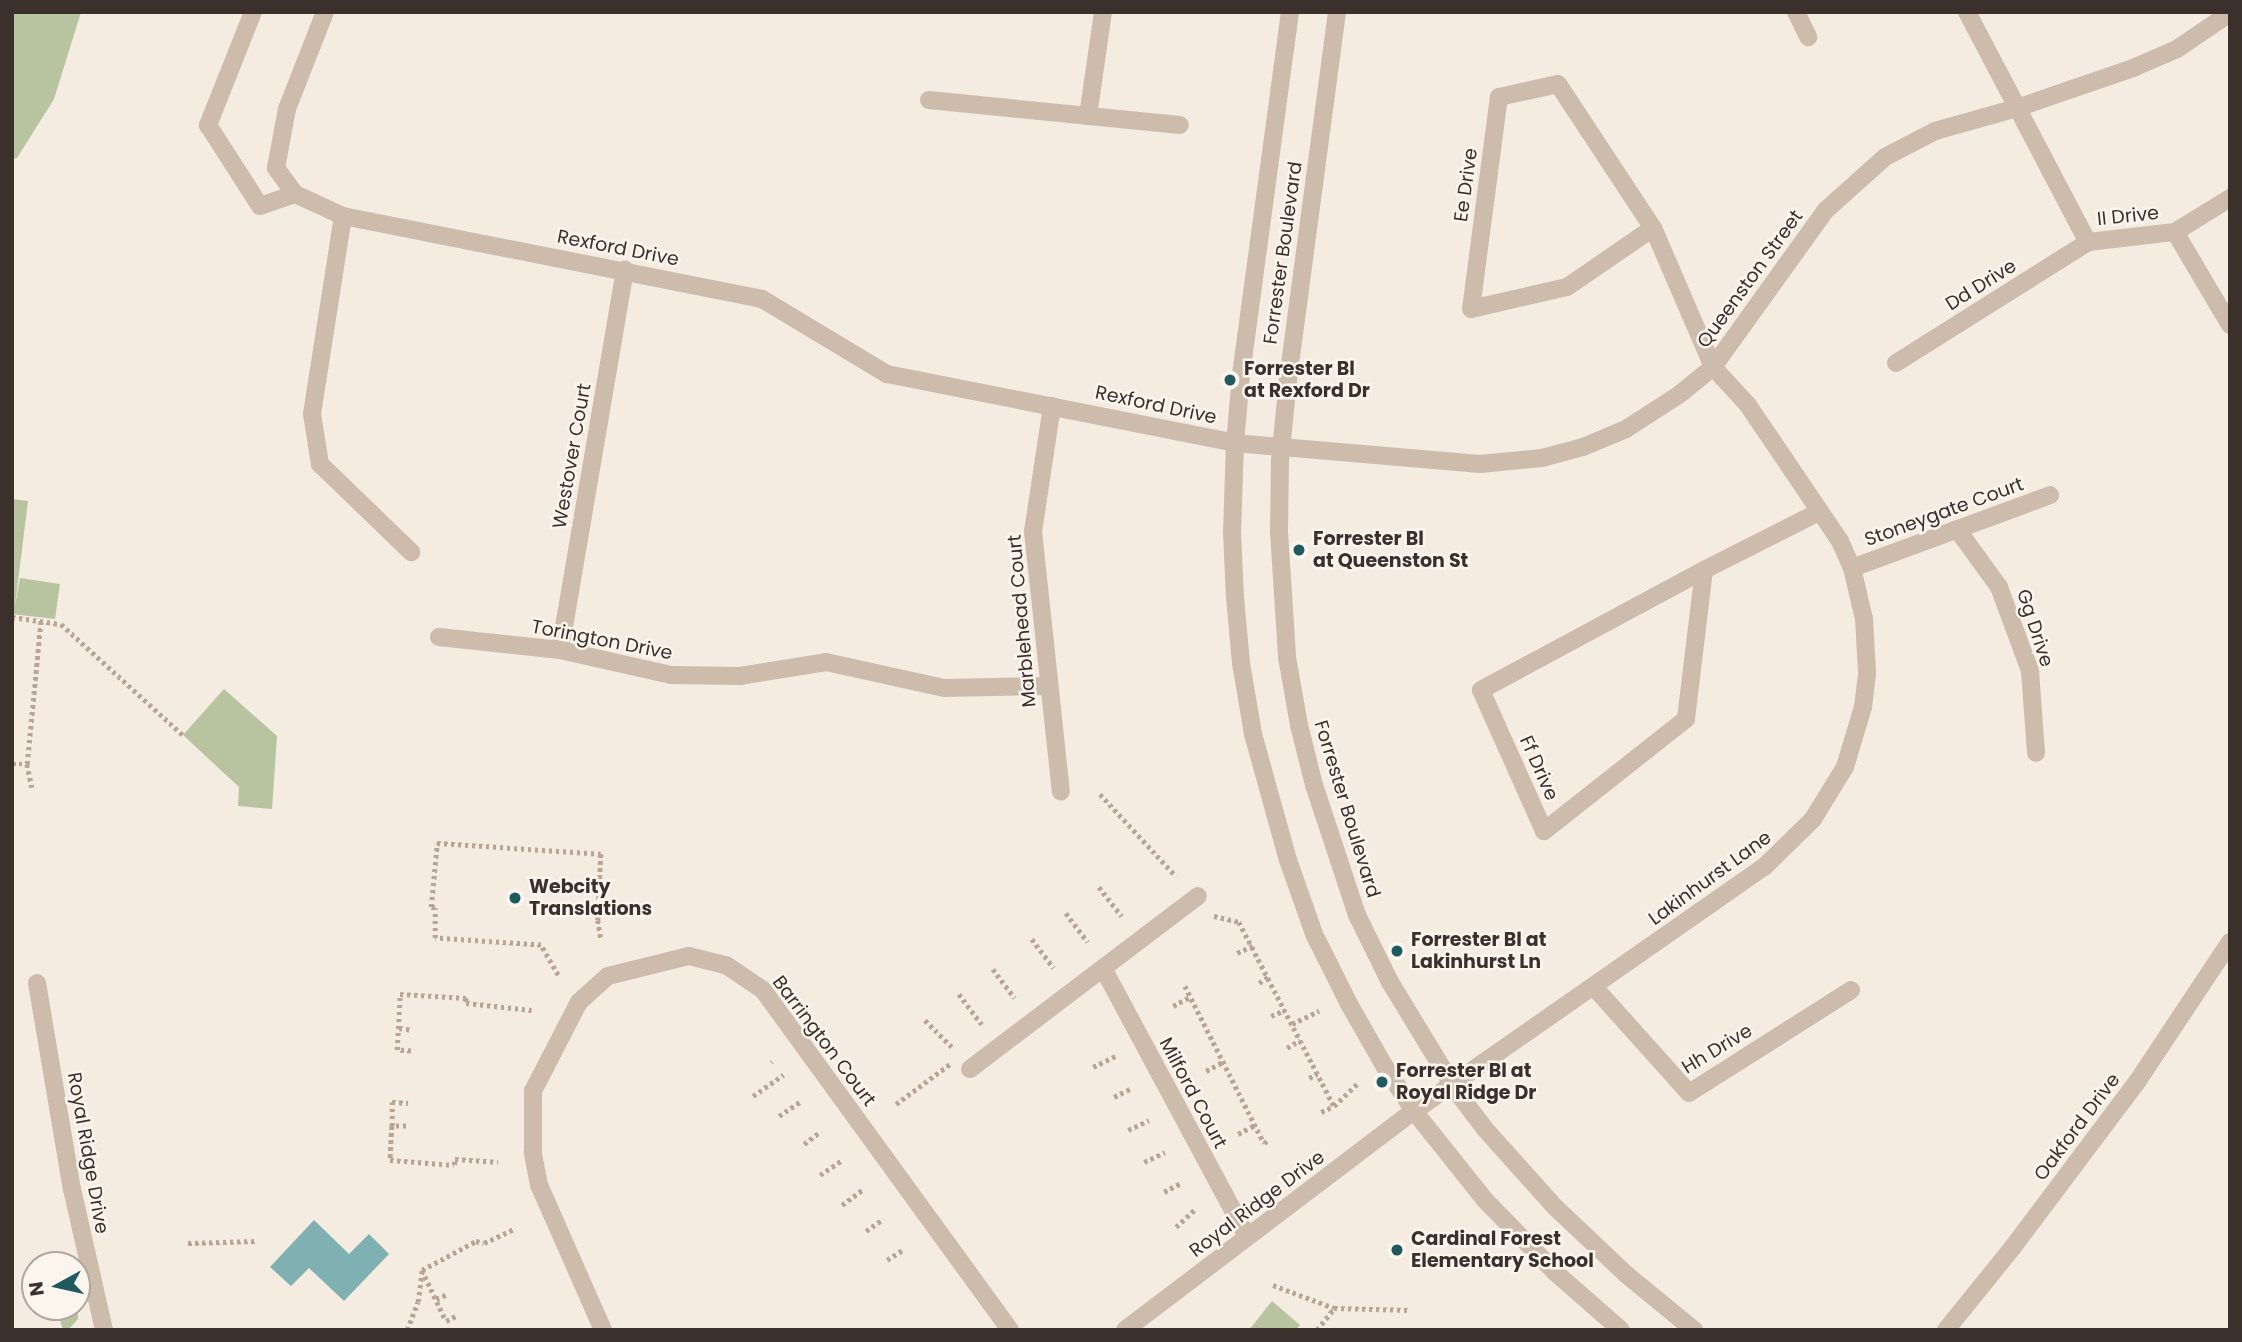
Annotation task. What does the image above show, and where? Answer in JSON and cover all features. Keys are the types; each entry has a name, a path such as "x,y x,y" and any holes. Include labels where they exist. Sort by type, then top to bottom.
{"street":[{"path":"253,12 208,125 260,206 295,194 276,168 287,109 325,12"},
{"path":"1088,116 1103,12"},
{"name":"Forrester Boulevard","path":"1290,12 1243,358 1236,443 1232,532 1241,663 1253,734 1269,797 1314,933 1349,1004 1414,1111 1449,1158 1504,1222 1621,1330"},
{"name":"Forrester Boulevard","path":"1337,12 1288,380 1279,532 1286,645 1298,725 1314,785 1357,915 1390,982 1452,1085 1485,1129 1555,1207 1628,1275 1694,1330"},
{"path":"1796,12 1808,37"},
{"name":"II Drive","path":"1967,12 2088,242 2175,232 2230,325"},
{"name":"Queenston Street","path":"1236,443 1480,464 1542,458 1583,447 1626,429 1680,394 1713,367 1801,242 1854,182 1885,157 1918,138 2017,108 2133,68 2177,48 2230,13"},
{"name":"Ee Drive","path":"1653,228 1567,287 1471,309 1500,97 1558,83 1653,228 1713,367"},
{"path":"929,100 1181,125"},
{"name":"Rexford Drive","path":"295,194 343,216 762,299 887,374 1236,443"},
{"path":"2175,232 2230,198"},
{"path":"343,216 312,414 320,464 411,552"},
{"name":"Dd Drive","path":"1896,363 2088,242"},
{"name":"Westover Court","path":"560,650 625,270"},
{"name":"Lakinhurst Lane","path":"1414,1111 1765,867 1790,845 1830,794 1857,733 1867,672 1864,619 1852,568 1839,541 1817,513 1748,405 1713,367"},
{"name":"Marblehead Court","path":"1052,405 1033,531 1061,792"},
{"name":"Stoneygate Court","path":"1852,568 2050,495"},
{"name":"Ff Drive","path":"1704,570 1686,719 1544,831 1480,690 1704,570 1817,513"},
{"name":"Gg Drive","path":"1957,529 1999,587 2030,671 2036,753"},
{"name":"Torington Drive","path":"439,637 560,650 671,675 740,676 826,662 944,688 1048,686"},
{"path":"965,1063 1103,968 1198,896"},
{"name":"Oakford Drive","path":"1946,1330 2013,1248 2137,1082 2230,942"},
{"name":"Barrington Court","path":"603,1330 539,1185 533,1153 533,1091 579,1002 607,976 689,957 726,965 763,990 1010,1330"},
{"name":"Milford Court","path":"1103,968 1247,1237"},
{"name":"Royal Ridge Drive","path":"37,983 72,1189 104,1330"},
{"name":"Hh Drive","path":"1594,987 1689,1093 1851,990"},
{"name":"Royal Ridge Drive","path":"1125,1330 1414,1111"}],"path":[{"path":"12,617 41,619 61,624 183,735"},
{"path":"32,787 27,764 41,619"},
{"path":"12,764 27,764"},
{"path":"1100,794 1176,876"},
{"path":"558,975 541,945 435,938 435,908 431,907 437,843 601,854 597,920 601,940"},
{"path":"1100,887 1122,916"},
{"path":"1066,913 1088,942"},
{"path":"1214,916 1239,922 1334,1106"},
{"path":"1032,939 1054,968"},
{"path":"1237,953 1252,946"},
{"path":"993,969 1015,998"},
{"path":"1259,983 1268,978"},
{"path":"1186,987 1264,1143 1268,1141"},
{"path":"411,1051 397,1051 400,993 466,998"},
{"path":"959,995 982,1024"},
{"path":"1173,1006 1190,997"},
{"path":"466,998 466,1003 485,1005"},
{"path":"466,998 466,1003 532,1010"},
{"path":"1271,1016 1285,1010"},
{"path":"1292,1024 1319,1011"},
{"path":"925,1020 951,1047"},
{"path":"399,1028 413,1030"},
{"path":"1287,1048 1300,1040"},
{"path":"1093,1067 1116,1056"},
{"path":"1206,1071 1223,1062"},
{"path":"897,1104 965,1063"},
{"path":"1309,1078 1317,1073"},
{"path":"753,1096 783,1075"},
{"path":"1321,1112 1334,1106 1359,1082"},
{"path":"1114,1097 1132,1088"},
{"path":"779,1116 801,1101"},
{"path":"408,1103 392,1102 390,1160 454,1165 455,1159 498,1162"},
{"path":"1128,1130 1149,1120"},
{"path":"1238,1134 1255,1125"},
{"path":"392,1126 406,1126"},
{"path":"804,1144 821,1131"},
{"path":"1144,1163 1165,1152"},
{"path":"820,1175 842,1160"},
{"path":"1164,1192 1181,1183"},
{"path":"842,1205 862,1190"},
{"path":"1176,1227 1194,1210"},
{"path":"866,1231 883,1219"},
{"path":"422,1270 476,1241 484,1243 514,1229"},
{"path":"188,1243 257,1241"},
{"path":"887,1260 904,1250"},
{"path":"422,1270 446,1321 458,1315"},
{"path":"407,1330 418,1302 422,1270"},
{"path":"1273,1285 1334,1308 1411,1310"},
{"path":"436,1299 448,1294"},
{"path":"1317,1330 1334,1308"}],"green space":[{"path":"12,12 81,12 54,99 17,158 12,159"},
{"path":"12,499 28,501 15,606 20,578 60,584 55,619 12,614"},
{"path":"224,689 277,736 272,809 238,806 239,787 183,735"},
{"path":"1272,1301 1300,1325 1296,1330 1249,1330"},
{"path":"60,1321 76,1321 70,1328 63,1330"}],"water":[{"path":"314,1220 349,1254 369,1234 389,1254 344,1301 309,1268 291,1286 270,1267"}],"place":[{"name":"Forrester Bl at Rexford Dr","path":"1230,380"},
{"name":"Forrester Bl at Queenston St","path":"1299,550"},
{"name":"Webcity Translations","path":"515,898"},
{"name":"Forrester Bl at Lakinhurst Ln","path":"1397,951"},
{"name":"Forrester Bl at Royal Ridge Dr","path":"1382,1082"},
{"name":"Cardinal Forest Elementary School","path":"1397,1250"}]}
